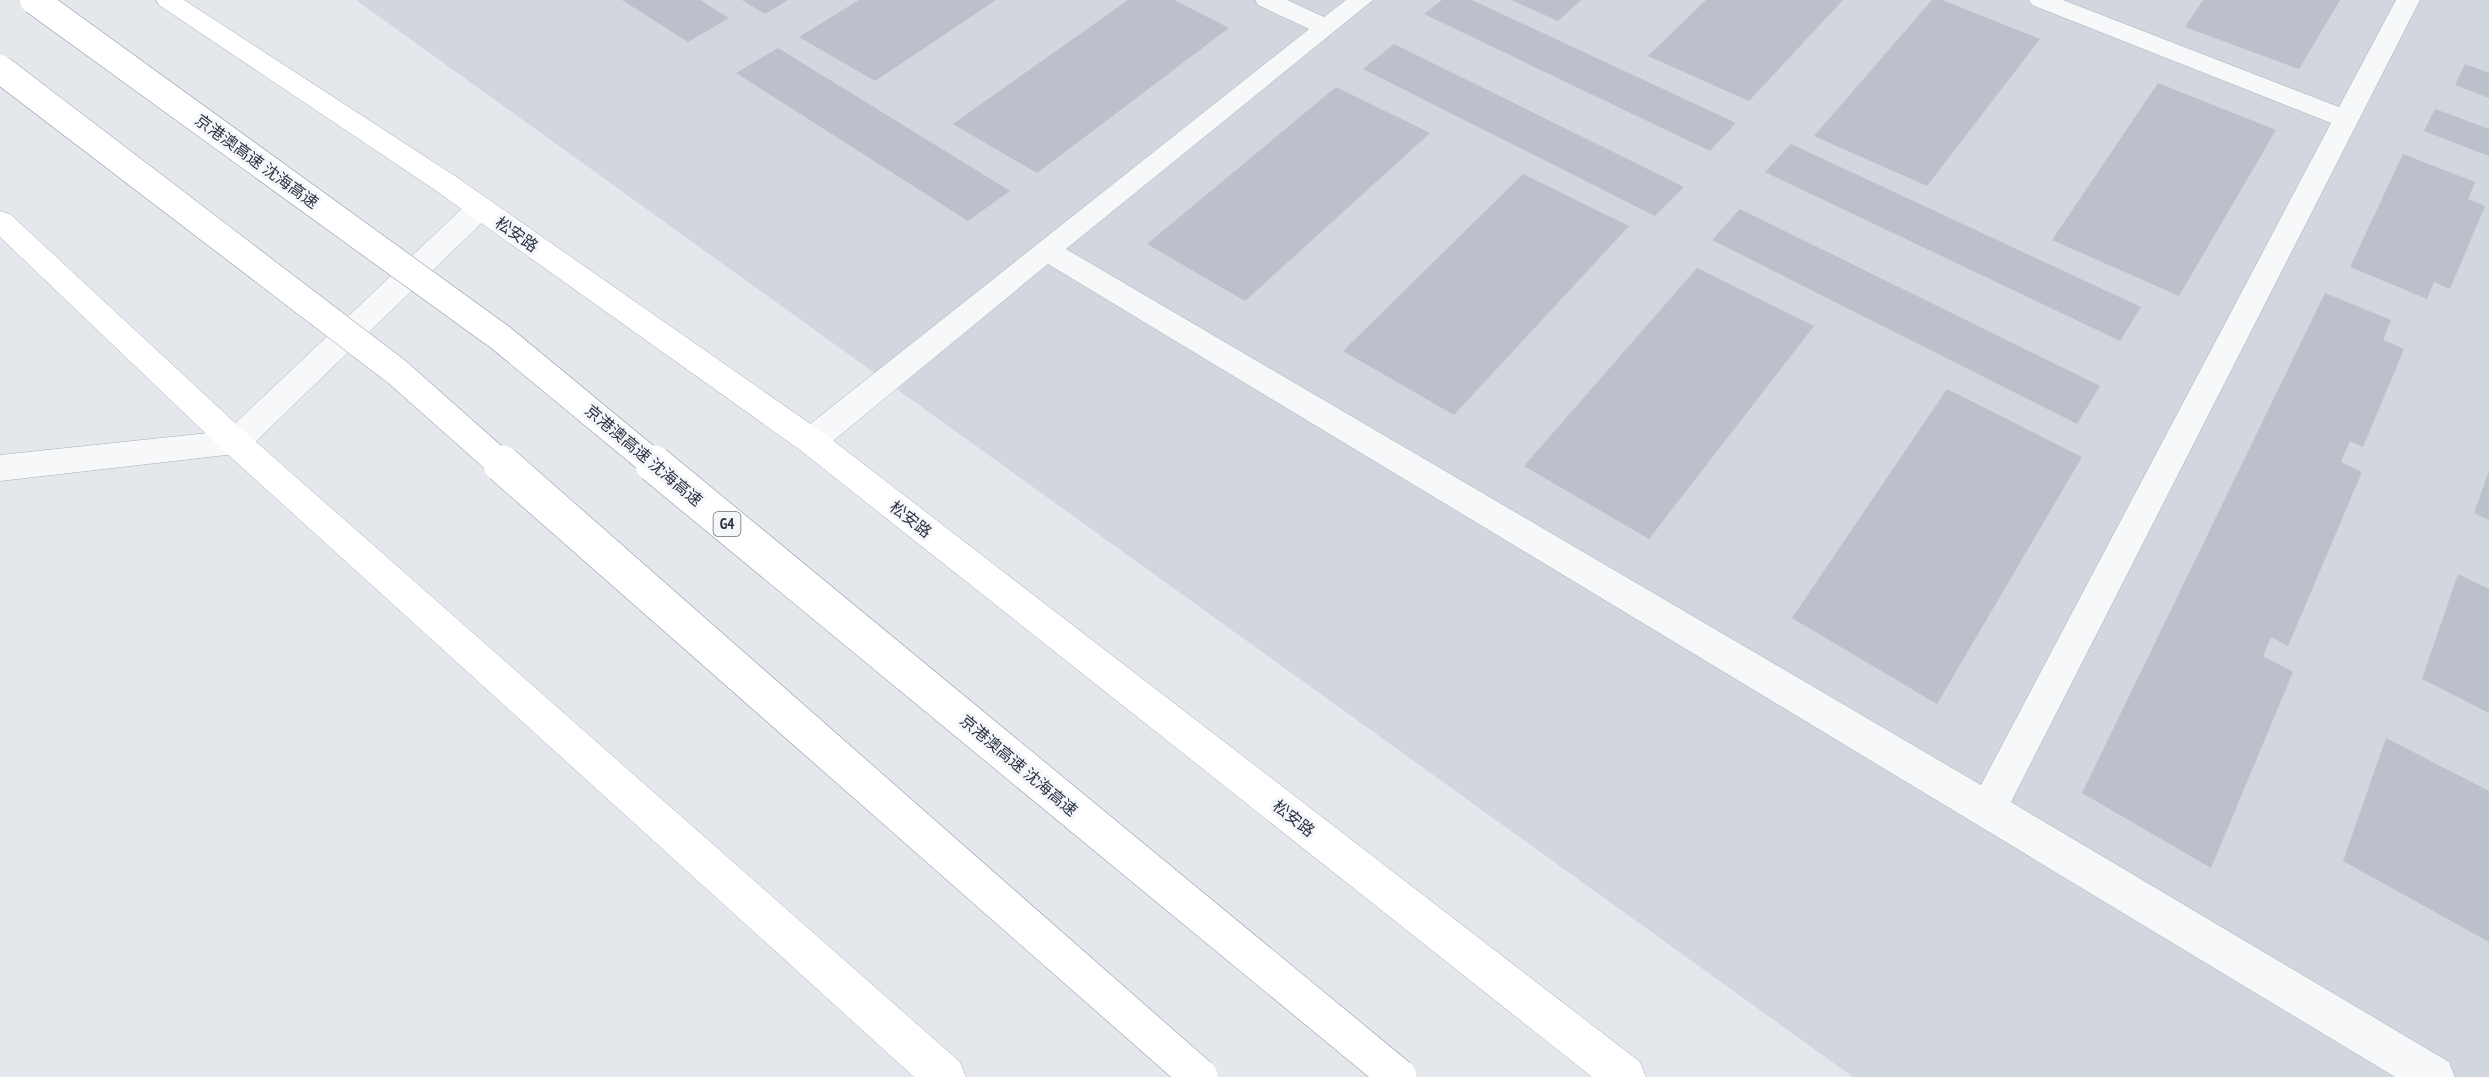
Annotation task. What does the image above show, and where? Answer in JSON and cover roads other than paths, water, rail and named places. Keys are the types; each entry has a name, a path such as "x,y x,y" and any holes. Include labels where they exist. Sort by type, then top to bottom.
{"main road":[{"name":"京港澳高速 沈海高速","path":"34,0 501,338 1398,1077"},
{"name":"松安路","path":"168,0 480,208 811,441 1625,1077"},
{"path":"0,69 397,372 1199,1077"},
{"path":"0,221 235,442 945,1077"}],"street":[{"path":"1267,0 1326,28"},
{"path":"811,441 1046,250 1361,0"},
{"path":"2041,0 2346,119"},
{"path":"1988,809 2408,0"},
{"path":"0,468 235,442 480,208"},
{"path":"1046,250 1988,809 2434,1077"}]}
